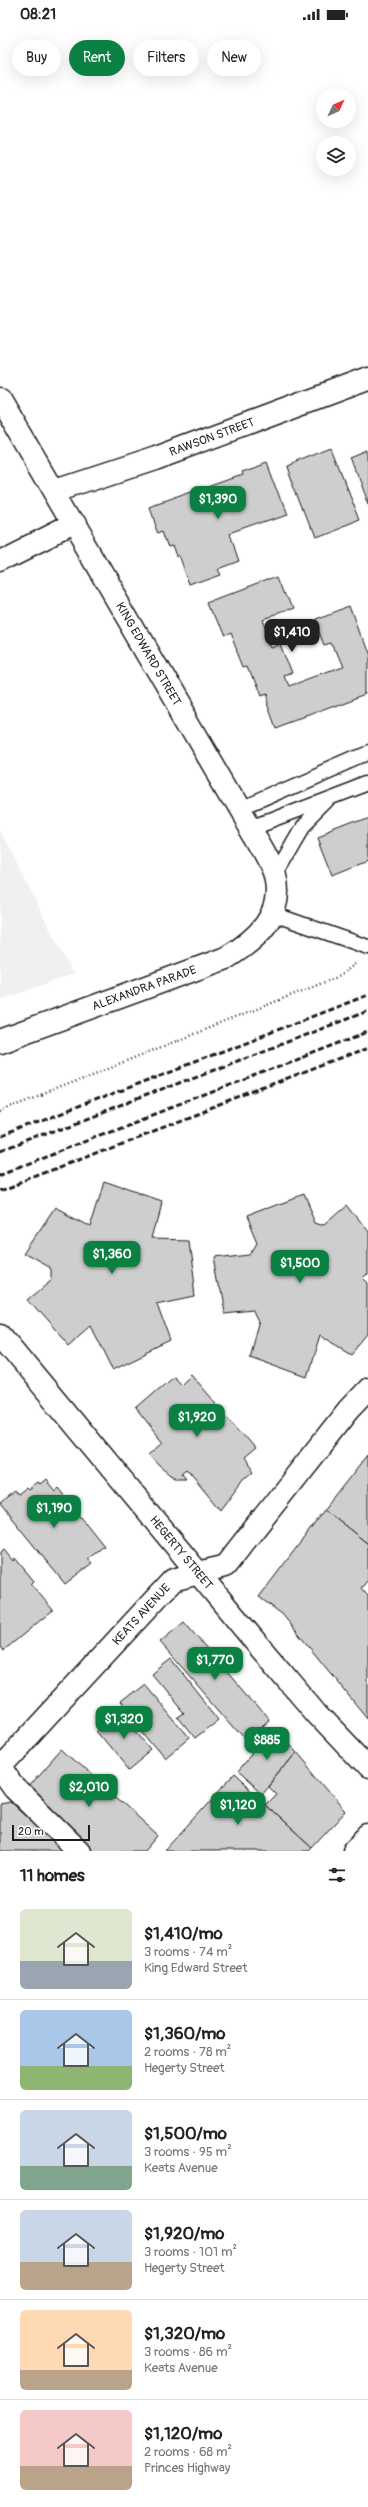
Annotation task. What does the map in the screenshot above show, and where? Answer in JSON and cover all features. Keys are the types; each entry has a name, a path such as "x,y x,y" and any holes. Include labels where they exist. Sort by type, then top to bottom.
{"main road":[{"name":"RAWSON STREET","path":"55,491 155,458 368,379"},
{"name":"KING EDWARD STREET","path":"0,399 240,809 275,875 277,892 273,914"},
{"path":"0,561 74,524"},
{"name":"ALEXANDRA PARADE","path":"0,1041 226,958 246,946 262,932 273,914"},
{"name":"HEGERTY STREET","path":"0,1334 306,1701 368,1768"},
{"name":"KEATS AVENUE","path":"78,1851 15,1788 0,1767 173,1580 225,1566 349,1409 368,1389"},
{"path":"354,1851 368,1836"}],"lane":[{"path":"240,809 368,753"},
{"path":"250,828 368,783"},
{"path":"275,875 303,827 315,813 335,796"},
{"path":"273,914 368,946"}],"path":[{"path":"0,1111 340,976 357,962"}],"shaded area":[{"path":"0,831 73,974 0,1000"}],"building":[{"path":"331,449 359,520 313,538 286,467"},
{"path":"368,451 368,504 351,458"},
{"path":"267,462 287,515 230,535 239,560 218,568 221,574 190,585 179,555 177,557 173,546 169,547 163,530 158,532 149,508 242,475 241,471"},
{"path":"278,576 291,609 263,619 273,647 282,643 294,674 284,677 288,687 341,667 331,643 324,645 314,619 350,606 368,655 368,694 276,728 264,695 259,697 247,666 243,667 230,634 222,638 208,603"},
{"path":"368,817 368,861 332,875 317,837"},
{"path":"104,1182 161,1202 152,1239 188,1240 195,1295 157,1303 171,1341 113,1369 91,1325 68,1345 28,1299 52,1279 52,1268 25,1253 55,1208 90,1227"},
{"path":"303,1195 315,1223 324,1226 348,1205 368,1231 368,1274 363,1279 368,1284 368,1335 352,1354 320,1335 307,1377 249,1356 259,1320 254,1310 224,1313 214,1257 251,1253 257,1243 246,1217"},
{"path":"191,1374 255,1449 243,1459 253,1471 244,1479 221,1510 187,1469 182,1473 186,1478 178,1478 171,1475 160,1466 149,1454 163,1442 136,1408 173,1376 181,1384"},
{"path":"368,1455 368,1544 325,1510"},
{"path":"46,1480 55,1491 58,1488 104,1546 88,1559 92,1563 65,1584 0,1504 14,1492 17,1495 26,1488 28,1490 37,1483 40,1485"},
{"path":"325,1510 368,1544 368,1580 361,1588 368,1596 368,1719 282,1614 259,1597"},
{"path":"4,1550 13,1561 15,1558 34,1581 31,1584 53,1610 3,1651 0,1647 0,1553"},
{"path":"184,1622 269,1721 246,1741 160,1642"},
{"path":"171,1659 219,1719 195,1738 178,1717 184,1713 152,1674"},
{"path":"144,1684 189,1738 165,1758 120,1703"},
{"path":"119,1710 153,1750 129,1770 96,1730"},
{"path":"275,1727 296,1752 261,1794 236,1772"},
{"path":"62,1749 158,1836 145,1851 93,1851 26,1790"},
{"path":"296,1752 346,1811 312,1848 265,1805 276,1794 268,1786"},
{"path":"233,1776 312,1848 309,1851 165,1851"},
{"path":"11,1802 65,1851 0,1851 0,1804"}],"railway":[{"path":"0,1137 368,995"},
{"path":"0,1152 368,1011"},
{"path":"0,1174 368,1032"},
{"path":"0,1190 368,1048"}]}
